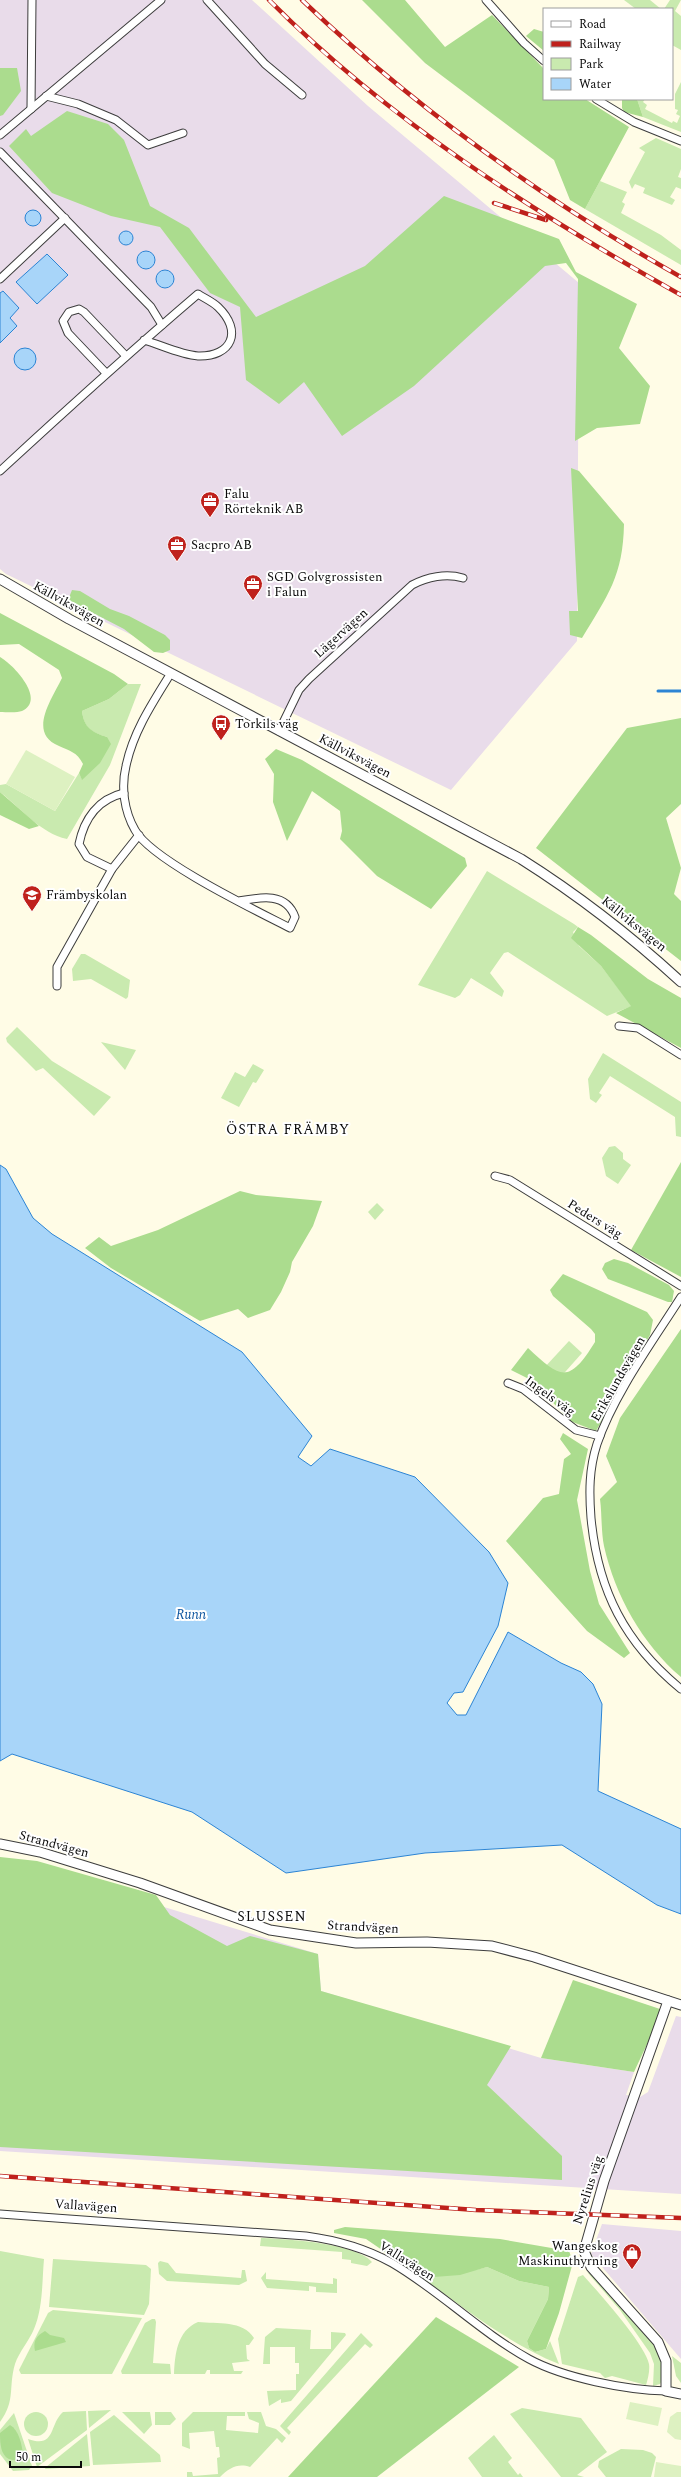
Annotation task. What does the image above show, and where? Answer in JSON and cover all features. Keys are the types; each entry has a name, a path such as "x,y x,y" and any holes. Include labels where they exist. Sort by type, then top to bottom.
{"street":[{"path":"31,109 32,0"},
{"path":"0,135 161,0"},
{"path":"207,0 265,64 302,95"},
{"path":"486,0 524,43 543,60"},
{"path":"46,96 78,104 116,120 148,146 183,133"},
{"path":"598,100 634,122 681,141"},
{"path":"0,152 151,307 162,325"},
{"path":"0,279 64,218"},
{"path":"0,471 106,373 144,340 198,294 218,307 230,323 232,330 232,338 225,349 219,353 197,356 144,340"},
{"path":"106,373 68,333 63,321 69,312 79,309 84,312 126,356"},
{"name":"Lägervägen","path":"279,730 300,690 310,679 412,585 428,578 453,575 462,578"},
{"name":"Källviksvägen","path":"0,578 69,619 495,844 546,875 629,936 681,982"},
{"path":"170,673 144,717 133,742 126,767 124,793 125,805 139,835 166,859 239,901 290,928 295,917 292,908 284,900 270,898 239,901"},
{"path":"112,869 87,857 79,844 82,831 100,803 124,793"},
{"path":"57,986 57,967 112,869 139,835"},
{"path":"619,1026 638,1028 681,1055"},
{"name":"Peders väg","path":"495,1176 510,1180 681,1286"},
{"name":"Erikslundsvägen","path":"681,1297 612,1408 600,1436 592,1465 589,1488 593,1540 600,1574 612,1604 628,1634 649,1660 681,1689"},
{"name":"Ingels väg","path":"508,1383 523,1389 576,1430 600,1436"},
{"name":"Strandvägen","path":"0,1844 40,1852 140,1883 270,1930 356,1943 427,1942 492,1946 534,1957 681,2005"},
{"name":"Nyrelius väg","path":"666,2390 666,2361 658,2342 591,2267 584,2250 604,2181 668,2001"},
{"name":"Vallavägen","path":"0,2214 306,2236 341,2242 374,2254 393,2264 530,2359 597,2382 647,2390 666,2390 681,2394"}],"shaded area":[{"path":"0,0 252,0 368,106 579,283 577,641 451,790 6,574 0,569"},
{"path":"0,1863 36,1868 318,1954 321,1991 541,2058 634,2072 626,2095 640,2097 648,2092 676,2016 681,2017 681,2194 0,2151"},
{"path":"602,2224 681,2231 681,2359 591,2254"}],"green space":[{"path":"362,0 405,0 445,47 492,15 543,68 543,100 587,100 629,127 585,209 570,200 554,160 425,63"},
{"path":"624,0 650,0 660,8 635,8"},
{"path":"670,0 681,0 675,11 681,16 681,50 673,46 673,8 665,8"},
{"path":"534,29 543,32 543,50 526,36"},
{"path":"0,68 17,68 21,91 3,115 0,116"},
{"path":"681,82 681,132 643,117 637,100 644,100 643,102 647,105 645,109 672,123 673,121 677,123 680,116 676,114 678,110 675,109 675,94"},
{"path":"622,100 637,100 643,117 624,112 622,108"},
{"path":"67,111 108,124 124,140 150,206 189,228 256,317 365,266 444,196 559,239 576,272 637,304 619,348 650,386 640,424 597,428 575,441 578,279 566,263 545,266 414,386 342,436 304,382 279,404 246,380 240,307 210,293 160,227 111,216 52,193 9,146 26,129 31,136"},
{"path":"656,138 681,149 681,169 678,177 681,178 681,189 676,187 670,197 675,200 672,205 643,193 645,188 635,184 632,189 629,182 645,152 639,148"},
{"path":"600,181 627,192 622,202 625,204 621,213 661,235 681,250 681,265 585,209"},
{"path":"571,468 579,471 624,524 621,558 617,572 606,597 582,638 570,635 569,611 578,611"},
{"path":"72,590 80,591 110,609 129,616 165,635 170,640 170,650 163,653 154,652 124,629 68,600"},
{"path":"0,613 114,674 128,684 109,699 82,711 87,725 93,731 107,737 111,744 100,763 82,780 79,773 83,764 73,752 50,740 45,733 43,724 48,705 62,678 59,670 19,644 0,645"},
{"path":"0,657 19,674 29,691 31,699 29,706 22,711 0,712"},
{"path":"128,684 141,684 110,765 67,839 48,832 0,792 0,785 6,784 55,811 79,773 82,779 107,737 89,728 84,722 82,711 109,699"},
{"path":"681,718 681,804 666,818 681,868 674,894 681,901 681,961 536,848 627,728"},
{"path":"276,749 302,760 465,858 467,866 431,909 377,876 340,839 342,831 340,811 312,791 287,841 273,802 274,774 265,759"},
{"path":"26,750 75,777 55,811 6,784"},
{"path":"0,792 39,826 29,829 0,815"},
{"path":"487,871 578,927 573,932 579,946 601,966 632,1006 607,1016 508,952 504,953 490,973 504,991 502,997 471,978 460,995 455,998 418,985"},
{"path":"578,927 591,935 648,979 681,998 681,1048 616,1013 631,1006 601,966 571,938"},
{"path":"81,954 85,954 130,980 128,997 126,999 91,979 73,981 72,969"},
{"path":"17,1027 52,1061 111,1097 94,1116 43,1068 36,1071 7,1042 6,1038"},
{"path":"101,1042 136,1050 125,1070"},
{"path":"603,1053 681,1102 681,1137 676,1136 675,1117 610,1076 599,1093 602,1095 596,1103 590,1099 588,1079"},
{"path":"253,1064 264,1070 256,1083 253,1082 239,1107 221,1098 235,1072 245,1077"},
{"path":"615,1146 623,1153 623,1159 631,1165 618,1184 606,1176 602,1158 609,1147"},
{"path":"681,1162 681,1277 631,1250"},
{"path":"240,1191 256,1195 322,1201 313,1226 292,1262 290,1272 281,1292 270,1310 248,1318 238,1309 200,1321 111,1268 85,1248 99,1237 111,1246 158,1230"},
{"path":"377,1203 384,1210 375,1220 368,1212"},
{"path":"614,1259 628,1263 669,1285 674,1291 672,1302 668,1302 608,1279 602,1269 605,1263"},
{"path":"563,1274 647,1312 653,1320 650,1335 596,1431 570,1421 533,1381 511,1370 528,1348 557,1371 571,1371 586,1356 595,1342 595,1334 591,1329 553,1296 550,1290"},
{"path":"681,1329 681,1677 654,1650 632,1618 623,1600 615,1582 604,1546 600,1499 617,1482 606,1456 620,1418"},
{"path":"569,1341 582,1353 558,1380 544,1368"},
{"path":"563,1433 588,1449 577,1500 590,1571 599,1604 630,1653 624,1658 587,1631 506,1541 543,1498 559,1494 564,1459 571,1454 560,1439"},
{"path":"0,1857 37,1861 156,1895 170,1915 227,1946 250,1936 318,1954 321,1991 511,2046 487,2085 562,2156 562,2180 0,2147"},
{"path":"573,1980 663,2010 634,2072 541,2058"},
{"path":"345,2227 500,2239 569,2251 573,2262 559,2313 546,2349 535,2352 529,2348 527,2341 548,2299 549,2287 519,2281 487,2267 460,2275 434,2277 417,2274 366,2239 334,2233 334,2230"},
{"path":"261,2238 303,2241 336,2246 351,2250 364,2256 372,2262 367,2266 351,2263 351,2260 342,2259 342,2252 260,2246"},
{"path":"0,2251 44,2259 42,2295 37,2321 15,2364 10,2400 5,2414 0,2422"},
{"path":"53,2259 146,2265 151,2269 149,2304 144,2315 49,2307"},
{"path":"160,2261 168,2263 176,2273 241,2278 242,2270 245,2270 247,2281 239,2285 167,2281 159,2274 158,2263"},
{"path":"487,2267 519,2281 549,2287 548,2299 527,2341 529,2348 535,2352 546,2349 550,2341 559,2364 521,2346 503,2335 417,2274 444,2275"},
{"path":"266,2272 266,2279 333,2284 333,2278 337,2279 337,2293 316,2292 316,2287 309,2286 309,2291 267,2288 261,2278"},
{"path":"587,2272 602,2285 644,2331 656,2348 663,2371 660,2384 653,2386 654,2364 650,2353 620,2310"},
{"path":"583,2275 620,2318 646,2355 649,2364 649,2374 646,2385 612,2376 605,2378 600,2373 562,2364 558,2339 578,2277"},
{"path":"53,2310 142,2318 112,2374 21,2374 19,2370 48,2313"},
{"path":"436,2317 519,2367 377,2477 288,2477"},
{"path":"155,2319 156,2322 153,2363 170,2364 171,2374 122,2374 121,2371 145,2323"},
{"path":"198,2322 229,2324 243,2328 254,2338 249,2345 246,2345 247,2359 250,2361 232,2363 234,2371 243,2371 241,2374 210,2374 210,2370 207,2370 205,2374 174,2374 176,2351 181,2337 191,2326"},
{"path":"276,2328 311,2330 310,2349 331,2349 331,2332 345,2333 346,2335 291,2401 281,2403 281,2399 269,2406 267,2391 296,2390 296,2374 299,2374 299,2363 295,2363 295,2347 270,2347 270,2364 263,2364 265,2337"},
{"path":"45,2331 50,2335 64,2338 66,2342 35,2351 34,2344 36,2339"},
{"path":"361,2333 373,2345 370,2348 365,2344 287,2428 291,2432 289,2435 280,2426"},
{"path":"672,2356 681,2363 681,2383 676,2376"},
{"path":"630,2402 662,2408 658,2426 626,2419"},
{"path":"522,2408 581,2418 607,2452 577,2475 584,2477 561,2477 510,2414"},
{"path":"111,2410 89,2428 88,2411"},
{"path":"86,2411 87,2430 37,2467 28,2439 43,2441 48,2438 63,2412"},
{"path":"36,2412 41,2413 47,2419 47,2429 41,2435 36,2436 31,2435 25,2429 24,2424 25,2419 31,2413"},
{"path":"122,2412 150,2412 152,2425 144,2434"},
{"path":"155,2412 171,2412 176,2419 170,2425 155,2425"},
{"path":"193,2412 245,2412 245,2416 227,2416 226,2430 258,2433 259,2423 249,2419 247,2412 261,2412 266,2426 276,2429 286,2438 282,2443 277,2438 250,2467 234,2467 220,2477 187,2477 187,2472 192,2472 193,2476 218,2474 217,2458 220,2457 219,2447 216,2447 214,2431 189,2433 190,2449 182,2446 182,2423"},
{"path":"677,2412 681,2412 681,2440 675,2439 667,2432 670,2417"},
{"path":"14,2413 32,2466 29,2470 13,2471 0,2454 0,2430"},
{"path":"114,2415 160,2455 161,2462 93,2465 90,2432"},
{"path":"10,2425 16,2430 21,2442 23,2455 18,2460 12,2460 5,2456 1,2448 0,2433"},
{"path":"87,2434 90,2466 45,2469 46,2467"},
{"path":"494,2435 512,2458 508,2462 518,2475 520,2473 523,2477 482,2477 468,2458"},
{"path":"621,2449 643,2450 652,2453 656,2457 651,2477 606,2477 598,2467 599,2461"},
{"path":"656,2462 681,2466 681,2477 654,2477"}],"water":[{"path":"33,210 40,215 41,218 36,225 33,226 26,221 25,218 30,211"},
{"path":"126,231 131,233 133,238 131,243 126,245 121,243 119,238 121,233"},
{"path":"142,251 150,251 155,256 153,267 150,269 142,269 137,264 137,256"},
{"path":"47,254 68,275 37,304 16,282"},
{"path":"161,270 169,270 174,275 172,286 169,288 161,288 156,283 156,275"},
{"path":"3,291 19,308 10,318 17,326 0,343 0,293"},
{"path":"25,348 33,351 36,359 33,367 25,370 17,367 14,359 17,351"},
{"name":"Runn","path":"0,1165 6,1169 33,1218 52,1234 242,1352 312,1436 298,1457 311,1466 330,1449 415,1477 489,1552 508,1583 498,1626 463,1692 454,1693 447,1703 457,1715 466,1715 508,1632 561,1663 581,1672 593,1684 602,1704 598,1791 681,1829 681,1914 657,1905 562,1845 425,1853 286,1873 192,1812 12,1754 0,1761"}],"waterway":[{"path":"658,691 681,691"}],"railway":[{"path":"269,0 315,44 363,85 413,125 464,162 571,231 681,295"},
{"path":"302,0 345,40 390,78 483,150 580,217 681,277"},
{"path":"494,203 546,220"},
{"path":"0,2176 476,2210 681,2218"}],"place":[{"name":"Falu Rörteknik AB","path":"210,518"},
{"name":"Sacpro AB","path":"177,562"},
{"name":"SGD Golvgrossisten i Falun","path":"253,601"},
{"name":"Torkils väg","path":"221,741"},
{"name":"Främbyskolan","path":"32,912"},
{"name":"Wangeskog Maskinuthyrning","path":"632,2270"}],"district":[{"name":"ÖSTRA FRÄMBY","path":"288,1129"},
{"name":"SLUSSEN","path":"272,1916"}]}
